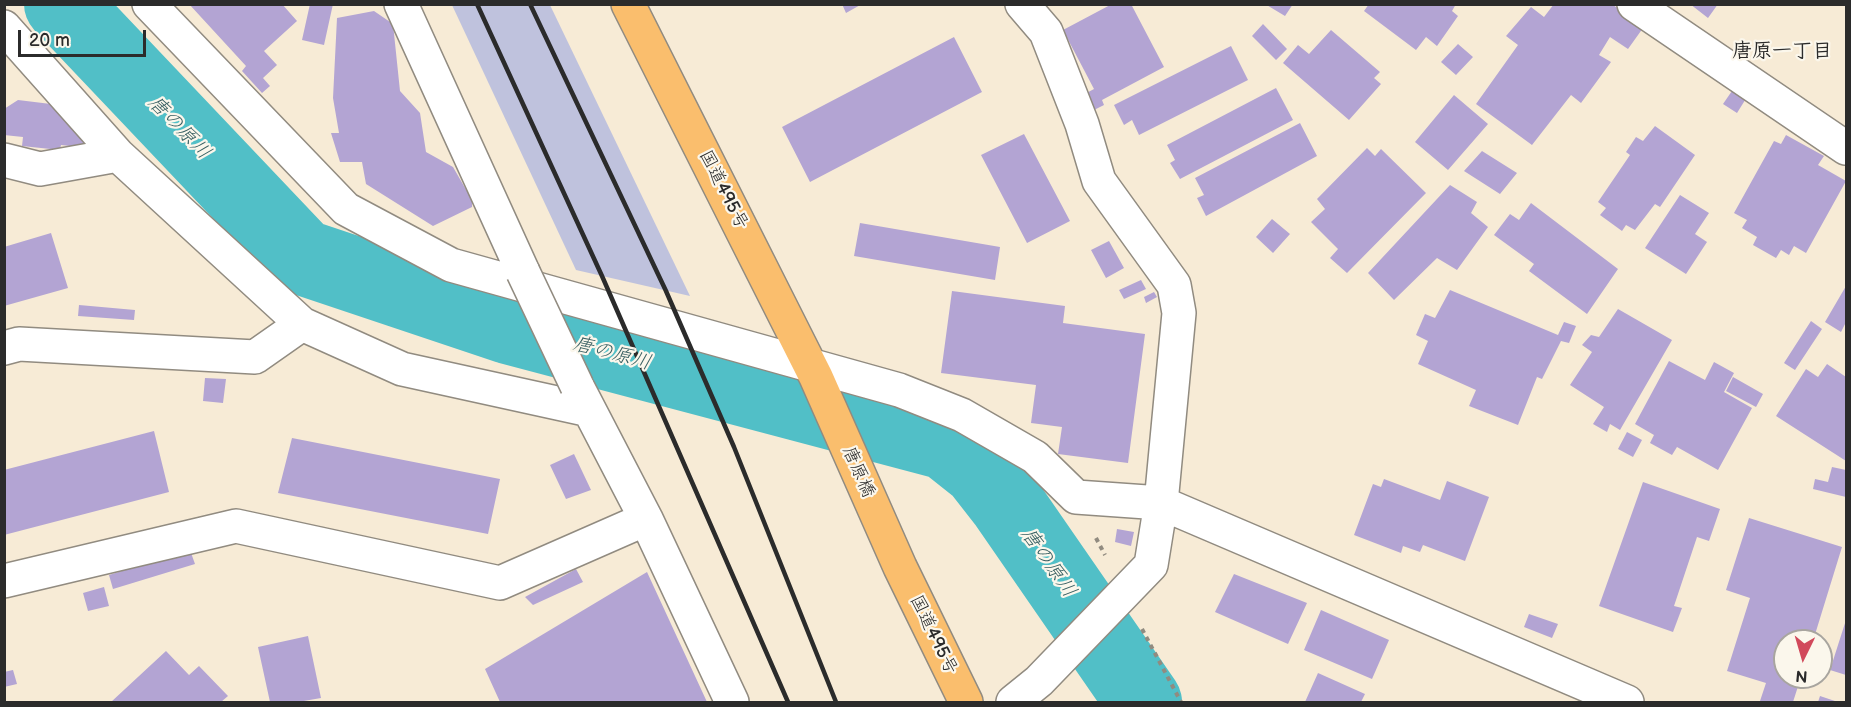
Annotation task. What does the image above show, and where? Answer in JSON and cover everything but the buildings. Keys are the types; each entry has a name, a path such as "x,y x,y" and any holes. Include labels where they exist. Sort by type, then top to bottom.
{"highway":[{"name":"国道495号","path":"628,4 813,371"},
{"name":"唐原橋","path":"813,371 900,567"},
{"name":"国道495号","path":"900,567 966,702"}],"street":[{"path":"149,4 346,209 451,265 813,371 899,390 962,415 1035,456 1076,497 1161,503 1627,702"},
{"path":"401,4 523,272 583,398 646,519 732,702"},
{"path":"1013,702 1040,681 1151,565 1161,503 1179,314 1174,285 1099,181 1082,124 1046,32 1022,4"},
{"path":"1634,4 1846,148"},
{"path":"4,27 118,154 302,324 402,369 583,398"},
{"path":"4,160 40,169 118,154"},
{"path":"4,348 20,344 255,357 302,324"},
{"path":"4,581 236,526 500,583 646,519"}],"path":[{"path":"1076,497 1113,604 1181,702"}],"shaded area":[{"path":"452,5 550,5 690,296 576,270"}],"waterway":[{"name":"唐の原川","path":"62,4 302,257 508,326 946,442 980,469 1005,501 1144,702"}],"railway":[{"path":"477,4 602,276 788,702"},
{"path":"530,4 666,291 734,447 836,702"}],"district":[{"name":"唐原一丁目","path":"1782,52"}]}
